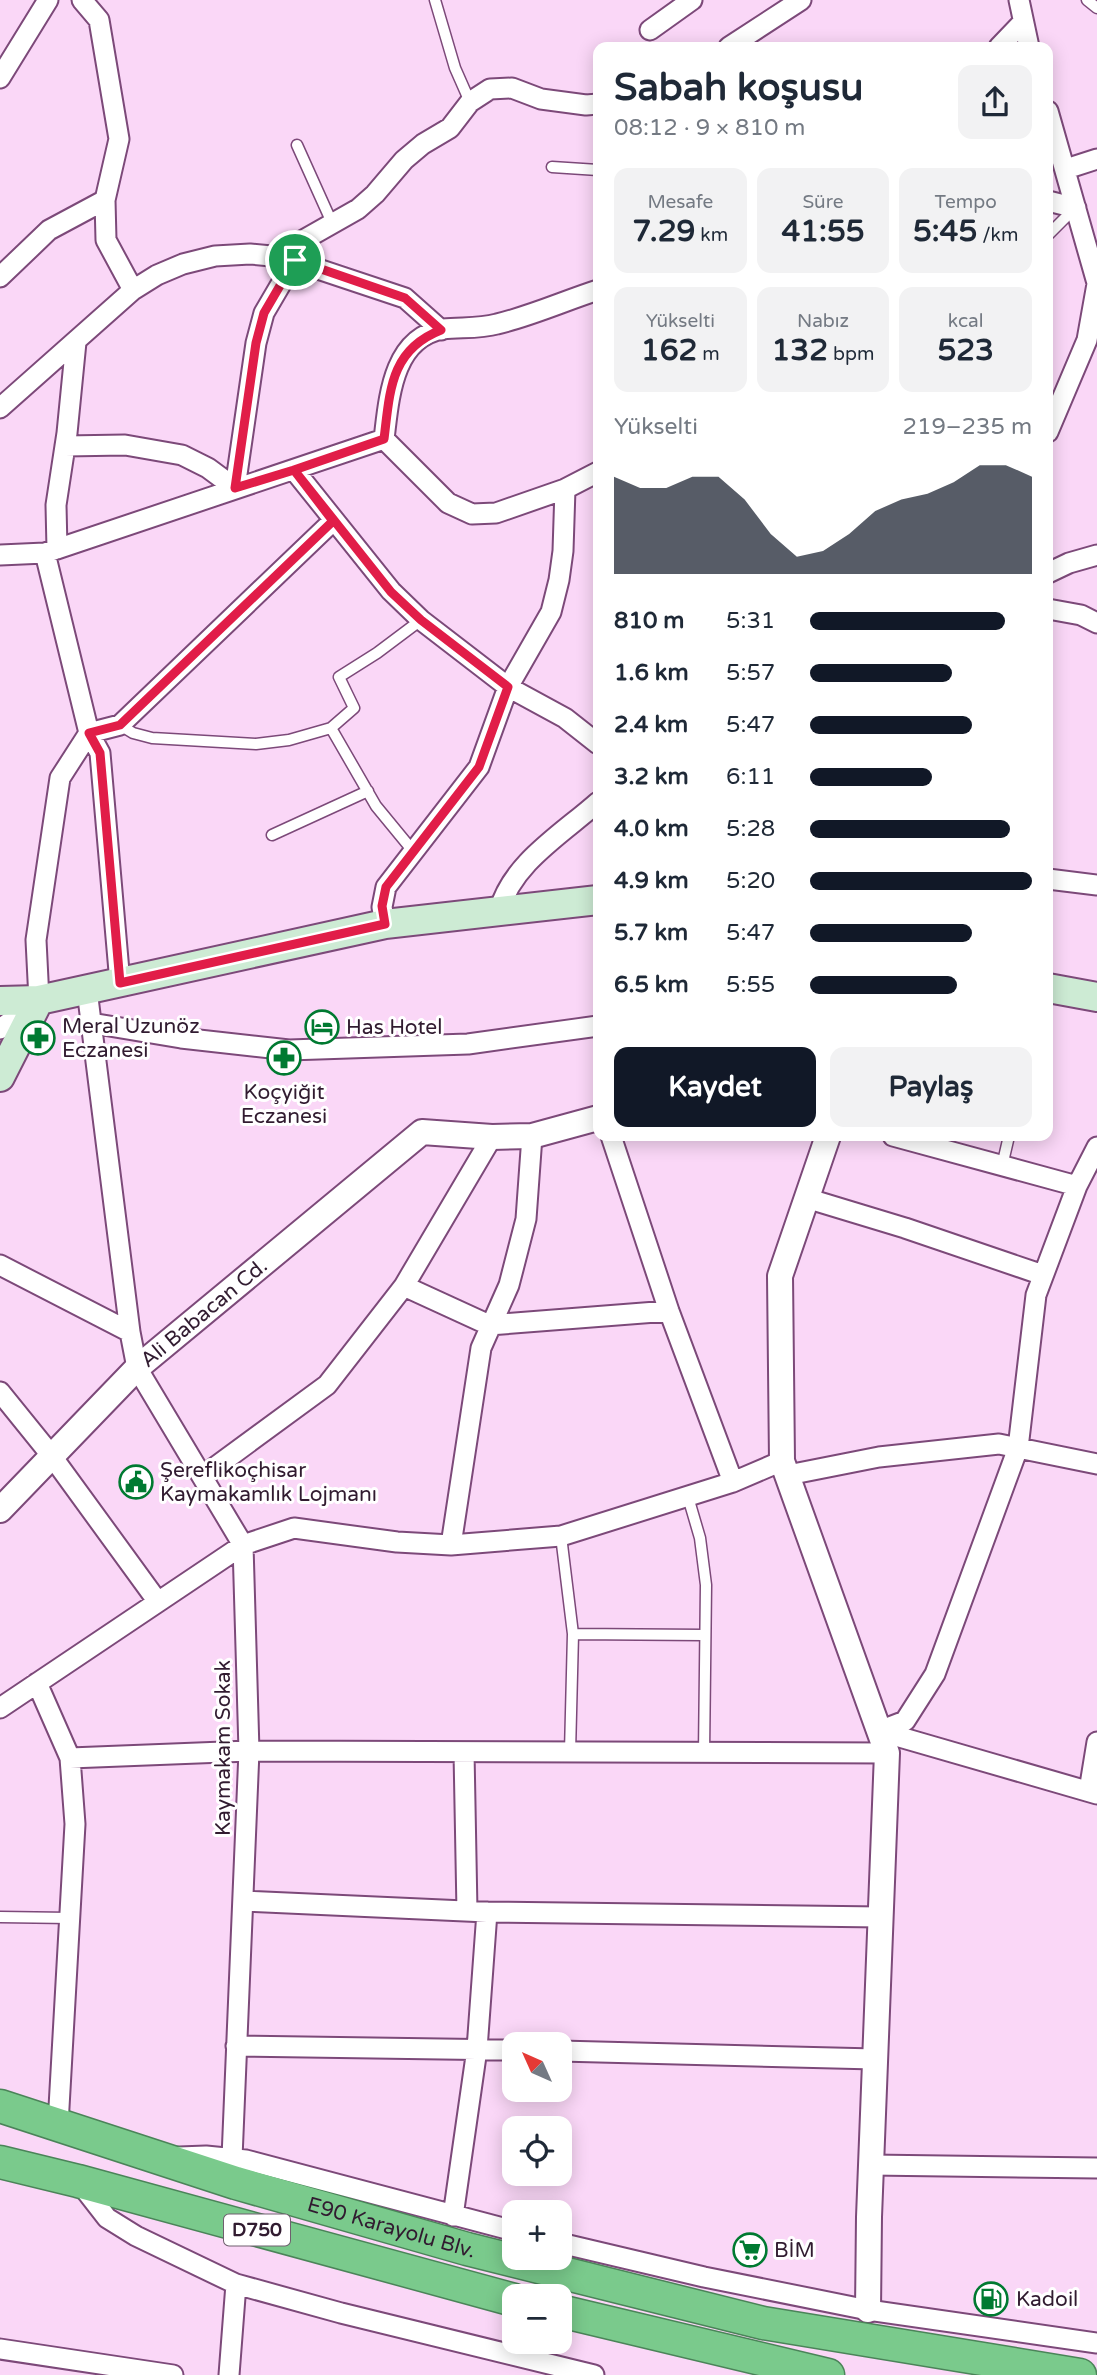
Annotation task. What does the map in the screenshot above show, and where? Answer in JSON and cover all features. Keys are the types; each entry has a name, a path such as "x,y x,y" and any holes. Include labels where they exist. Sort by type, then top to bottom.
{"highway":[{"name":"E90 Karayolu Blv.","path":"0,2106 236,2183 467,2249 763,2323 1080,2375"},
{"name":"E90 Karayolu Blv.","path":"0,2162 502,2297"},
{"path":"572,2314 828,2375"}],"main road":[{"path":"0,1001 39,1000 385,924 593,901"},
{"path":"0,983 39,1000"},
{"path":"1053,989 1097,997"},
{"path":"0,1077 39,1000"}],"street":[{"path":"0,78 48,0"},
{"path":"82,0 100,20 119,139 105,200 106,240 133,290"},
{"path":"650,30 692,0"},
{"path":"737,42 801,0"},
{"path":"1019,0 1028,42"},
{"path":"1004,42 1022,23"},
{"path":"235,488 256,343 264,313 289,258 291,247 358,209 404,160 423,144 450,128 470,102 490,89 512,88 541,99 586,106 593,104"},
{"path":"1053,127 1097,284 1087,340 1053,420"},
{"path":"1066,169 1097,159"},
{"path":"0,277 49,230 105,200"},
{"path":"1053,202 1076,208"},
{"path":"0,408 133,290 157,275 183,264 215,256 250,254 289,258 405,298 441,330"},
{"path":"384,439 391,384 398,366 414,344 441,330 494,325 593,292"},
{"path":"76,342 51,551 89,733 100,753 120,983"},
{"path":"0,555 51,551 384,439"},
{"path":"384,439 448,503 464,512 496,513 565,489 593,475"},
{"path":"65,446 125,445 182,455 208,468 235,488"},
{"path":"294,470 391,592 421,620 508,687 565,718 593,740"},
{"path":"385,924 382,906 386,887 479,767 508,687 551,612 563,551 565,489"},
{"path":"0,1029 39,1000 36,940 60,778 89,733 120,725 333,521"},
{"path":"1053,571 1097,555"},
{"path":"1053,610 1081,615 1097,623"},
{"path":"499,911 505,893 518,872 593,807"},
{"path":"1053,880 1097,885"},
{"path":"87,990 130,1332 137,1368"},
{"path":"91,1023 181,1038 289,1050 468,1044 593,1027"},
{"path":"203,1476 327,1385 404,1286 492,1137 532,1136 593,1119"},
{"name":"Ali Babacan Cd.","path":"0,1510 137,1368 422,1132 492,1137"},
{"path":"451,1545 481,1349 489,1325 509,1285 526,1219 532,1136"},
{"path":"613,1141 669,1311 733,1482"},
{"path":"826,1141 780,1276 785,1468 883,1742 881,1917 868,2310"},
{"path":"911,1141 1077,1186"},
{"path":"883,1742 905,1721 935,1674 1018,1448 1036,1295 1077,1186 1097,1147"},
{"path":"806,1198 1043,1275"},
{"path":"0,1265 130,1332"},
{"path":"404,1286 489,1325 669,1311"},
{"name":"Kaymakam Sokak","path":"137,1368 243,1545 249,1751 232,2158"},
{"path":"0,1392 51,1455 158,1602"},
{"path":"0,1708 243,1545 294,1528 397,1542 451,1545 561,1536 785,1468 999,1444 1097,1464"},
{"path":"37,1683 70,1758 75,1824 58,2125"},
{"path":"70,1758 249,1751 704,1753 883,1742 1093,1792 1097,1742"},
{"path":"464,1752 467,1911"},
{"path":"243,1901 487,1912 881,1917"},
{"path":"453,2216 478,2049 487,1912"},
{"path":"236,2046 502,2050"},
{"path":"572,2051 875,2059"},
{"path":"163,2159 206,2156 232,2158 502,2228"},
{"path":"871,2165 1097,2168"},
{"path":"78,2181 107,2218 136,2236 236,2284 341,2313 594,2375"},
{"path":"572,2246 704,2277 868,2310 1097,2343"},
{"path":"229,2375 236,2284"},
{"path":"0,2349 173,2375"}],"lane":[{"path":"435,0 455,68 470,102"},
{"path":"1087,0 1097,8"},
{"path":"297,145 333,225"},
{"path":"552,167 593,170"},
{"path":"1053,230 1076,208"},
{"path":"120,725 133,733 152,738 257,744 289,740 331,728 354,708 339,677 421,620"},
{"path":"331,728 388,824 413,851"},
{"path":"272,835 368,791"},
{"path":"1002,1166 1008,1141"},
{"path":"688,1497 704,1560 706,1585 704,1753"},
{"path":"561,1536 573,1634 570,1752"},
{"path":"573,1634 704,1635"},
{"path":"0,1917 69,1918"}],"place":[{"name":"Has Hotel","path":"322,1027"},
{"name":"Meral Uzunöz Eczanesi","path":"38,1038"},
{"name":"Koçyiğit Eczanesi","path":"284,1058"},
{"name":"Şereflikoçhisar Kaymakamlık Lojmanı","path":"136,1482"},
{"name":"BİM","path":"750,2250"},
{"name":"Kadoil","path":"991,2299"}],"route":[{"path":"295,260 264,313 256,343 235,488 294,470 333,521 120,725 89,733 100,753 120,983 385,924 382,906 386,887 479,767 488,747 497,711 508,687 421,620 391,592 294,470 384,439 391,384 398,366 414,344 441,330 405,298 295,260"}]}
